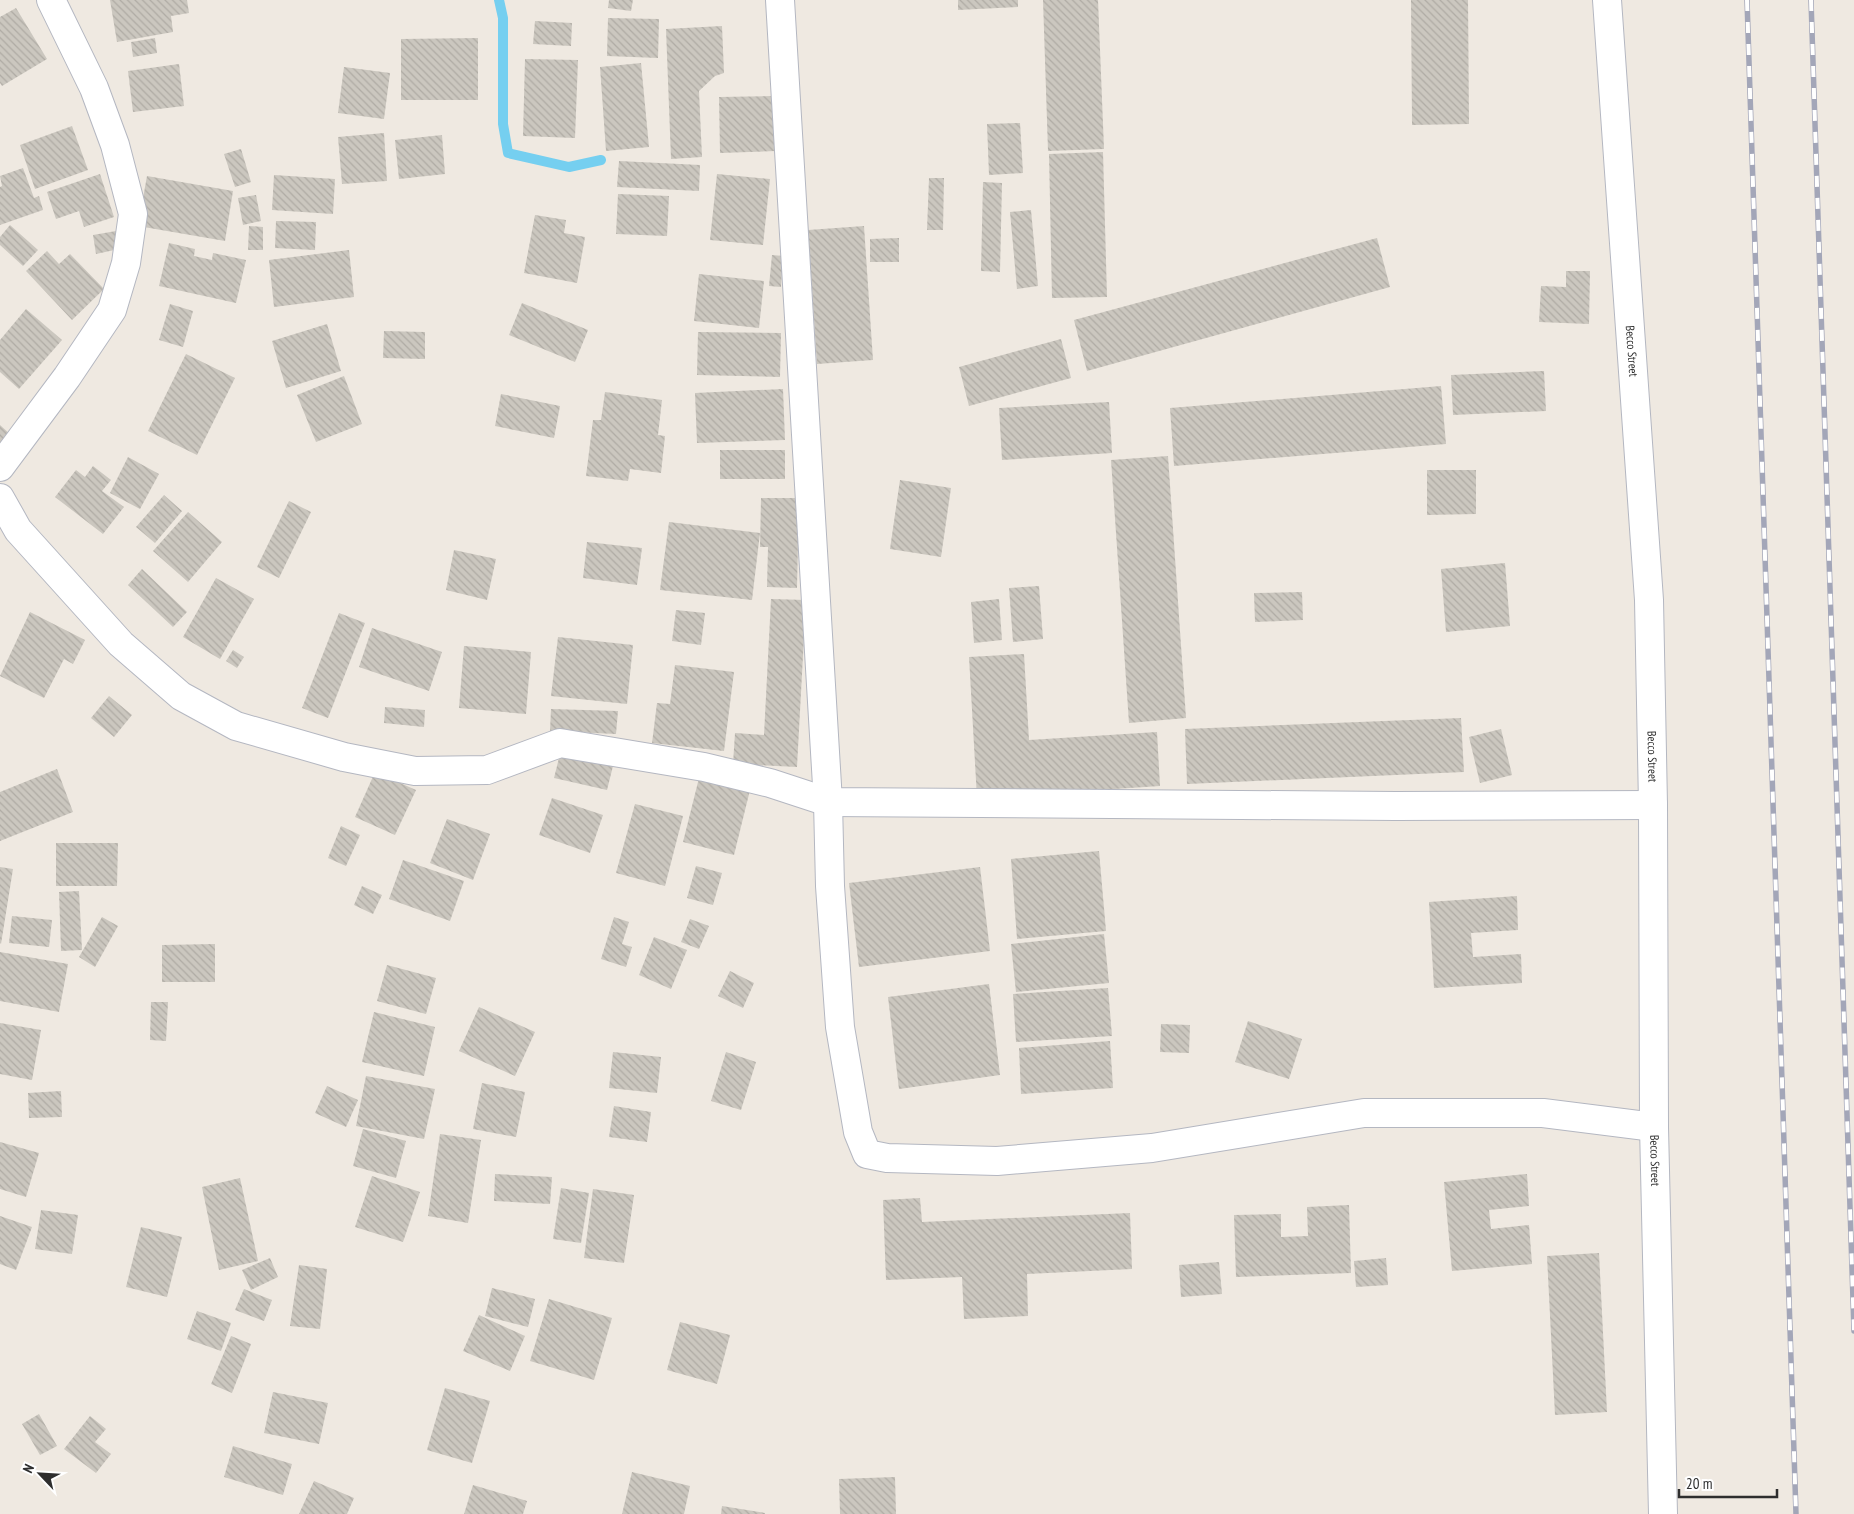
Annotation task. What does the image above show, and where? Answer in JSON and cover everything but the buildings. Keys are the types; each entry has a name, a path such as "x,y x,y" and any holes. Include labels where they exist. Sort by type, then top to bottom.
{"street":[{"path":"0,467 68,377 112,310 126,263 133,214 116,145 94,88 50,0"},
{"path":"780,0 828,802 830,886 840,1027 858,1132 866,1154 887,1158 996,1161 1152,1148 1364,1113 1543,1113 1654,1127"},
{"name":"Becco Street","path":"1607,0 1649,600 1653,805 1654,1127 1663,1514"},
{"path":"0,498 18,530 121,644 181,696 236,726 344,758 415,772 487,770 560,743 704,767 770,783 828,802 1396,806 1653,805"}],"waterway":[{"path":"499,0 503,18 503,124 508,153 569,167 601,160"}],"railway":[{"path":"1747,0 1796,1514"},
{"path":"1811,0 1854,1331"}]}
